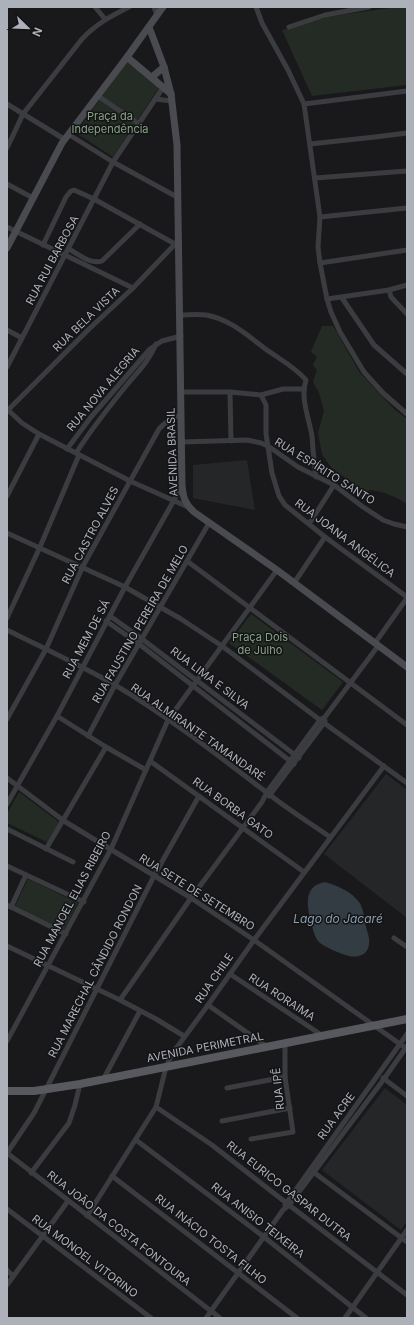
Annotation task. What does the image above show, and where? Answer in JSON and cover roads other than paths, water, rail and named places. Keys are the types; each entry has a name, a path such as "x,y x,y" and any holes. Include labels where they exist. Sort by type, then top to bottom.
{"main road":[{"name":"AVENIDA PERIMETRAL","path":"7,1091 23,1092 80,1084 406,1019"}],"street":[{"path":"95,7 105,19"},
{"path":"7,148 23,114 82,39 105,19 129,7"},
{"path":"154,7 157,14"},
{"path":"7,248 66,137 163,7"},
{"path":"256,7 262,22 288,70 304,104 320,217 318,247 327,299 340,332 364,372 374,385 407,414"},
{"path":"289,27 325,15 369,7"},
{"path":"7,104 177,197 177,145 172,98 166,84 164,67 149,27"},
{"path":"138,42 154,42"},
{"path":"127,57 152,77 166,84"},
{"path":"152,77 164,67"},
{"path":"113,162 166,84"},
{"path":"304,104 407,91"},
{"path":"98,96 139,124"},
{"path":"155,99 172,98"},
{"path":"310,144 375,138 407,132"},
{"name":"RUA RUI BARBOSA","path":"7,367 66,256 113,162"},
{"path":"315,178 407,170"},
{"path":"7,184 33,198"},
{"path":"43,245 66,197 71,191 77,191 177,242"},
{"name":"AVENIDA BRASIL","path":"177,197 177,242 181,315 182,485 184,500 188,507 209,523 277,570 407,667"},
{"path":"320,217 407,208"},
{"path":"69,249 90,261 98,262 102,260 140,224"},
{"path":"7,227 133,288"},
{"name":"RUA BELA VISTA","path":"7,410 133,288 177,242"},
{"path":"320,263 407,250"},
{"path":"327,299 389,290 407,285"},
{"path":"389,290 391,297 407,314"},
{"path":"342,298 374,345 407,374"},
{"path":"181,315 204,315 225,321 244,331 268,351 286,362 302,375 306,380 304,389 312,436 316,477"},
{"path":"7,330 22,338"},
{"name":"RUA NOVA ALEGRIA","path":"67,449 91,417 150,349 157,344 181,336"},
{"name":"RUA NOVA ALEGRIA","path":"7,618 40,547 77,454 95,425 146,363 157,344"},
{"path":"182,392 230,392 261,395 283,389 304,389"},
{"path":"230,392 232,441"},
{"name":"RUA JOANA ANGÉLICA","path":"261,395 266,405 266,434 272,473 279,496 285,505 407,598"},
{"path":"7,410 22,423 39,434 130,481 188,507"},
{"name":"RUA CASTRO ALVES","path":"7,719 46,649 83,566 159,429 164,423 181,415"},
{"path":"7,496 39,434"},
{"name":"RUA ESPÍRITO SANTO","path":"182,442 255,441 268,446 286,460 316,477 334,485 383,520 407,527"},
{"name":"RUA MEM DE SÁ","path":"7,804 56,716 106,621 182,485"},
{"path":"309,524 334,485"},
{"name":"RUA FAUSTINO PEREIRA DE MELO","path":"88,736 115,685 209,523"},
{"path":"7,533 83,566 161,607 222,646 322,722 407,783"},
{"path":"294,583 325,537"},
{"path":"187,561 407,725"},
{"path":"222,646 277,570"},
{"path":"120,1000 191,898 350,683 407,598"},
{"name":"RUA LIMA E SILVA","path":"110,616 297,756"},
{"name":"RUA LIMA E SILVA","path":"106,621 139,644 292,763"},
{"name":"RUA ALMIRANTE TAMANDARÉ","path":"7,630 115,685 168,720 268,794 330,837"},
{"name":"RUA MANOEL ELIAS RIBEIRO","path":"7,1041 112,850 168,720 222,646"},
{"path":"56,716 146,770"},
{"path":"46,849 64,821 106,747"},
{"name":"RUA BORBA GATO","path":"150,762 304,872"},
{"name":"RUA CHILE","path":"87,1216 156,1107 166,1067 172,1054 304,872 384,766"},
{"name":"RUA SETE DE SETEMBRO","path":"7,778 64,821 191,898 254,940 407,1047"},
{"name":"RUA MARECHAL CÂNDIDO RONDON","path":"7,1153 34,1113 47,1089 154,876 199,796"},
{"path":"7,829 73,862"},
{"path":"7,866 84,902"},
{"path":"26,875 9,906 66,934"},
{"path":"394,938 407,947"},
{"path":"7,946 140,1010 184,1036"},
{"name":"RUA RORAIMA","path":"230,974 323,1036"},
{"path":"208,1005 266,1046"},
{"path":"104,1078 140,1010"},
{"name":"RUA ACRE","path":"312,1171 407,1034"},
{"name":"RUA IPÊ","path":"251,1139 292,1132 285,1077 285,1043"},
{"name":"RUA ACRE","path":"206,1318 287,1204 407,1047"},
{"path":"379,1075 407,1096"},
{"path":"227,1088 285,1077"},
{"path":"32,1173 68,1123 76,1105 80,1084"},
{"name":"RUA EURICO GASPAR DUTRA","path":"156,1107 212,1145 287,1204 407,1294"},
{"path":"222,1121 290,1108"},
{"name":"RUA ANISIO TEIXEIRA","path":"136,1140 264,1237 366,1318"},
{"name":"RUA JOÃO DA COSTA FONTOURA","path":"7,1153 220,1318"},
{"path":"312,1171 407,1242"},
{"name":"RUA INÁCIO TOSTA FILHO","path":"112,1176 297,1318"},
{"path":"7,1285 68,1201"},
{"name":"RUA MONOEL VITORINO","path":"7,1209 151,1318"},
{"path":"345,1318 407,1230"},
{"path":"7,1270 14,1276"}],"water":[{"name":"Lago do Jacaré","path":"325,882 348,892 356,898 360,904 369,941 367,951 362,955 352,957 342,954 325,946 316,938 310,916 308,898 313,888 318,884"}],"park label":[{"name":"Praça da Independência","path":"110,122"},
{"name":"Praça Dois de Julho","path":"260,643"}]}
